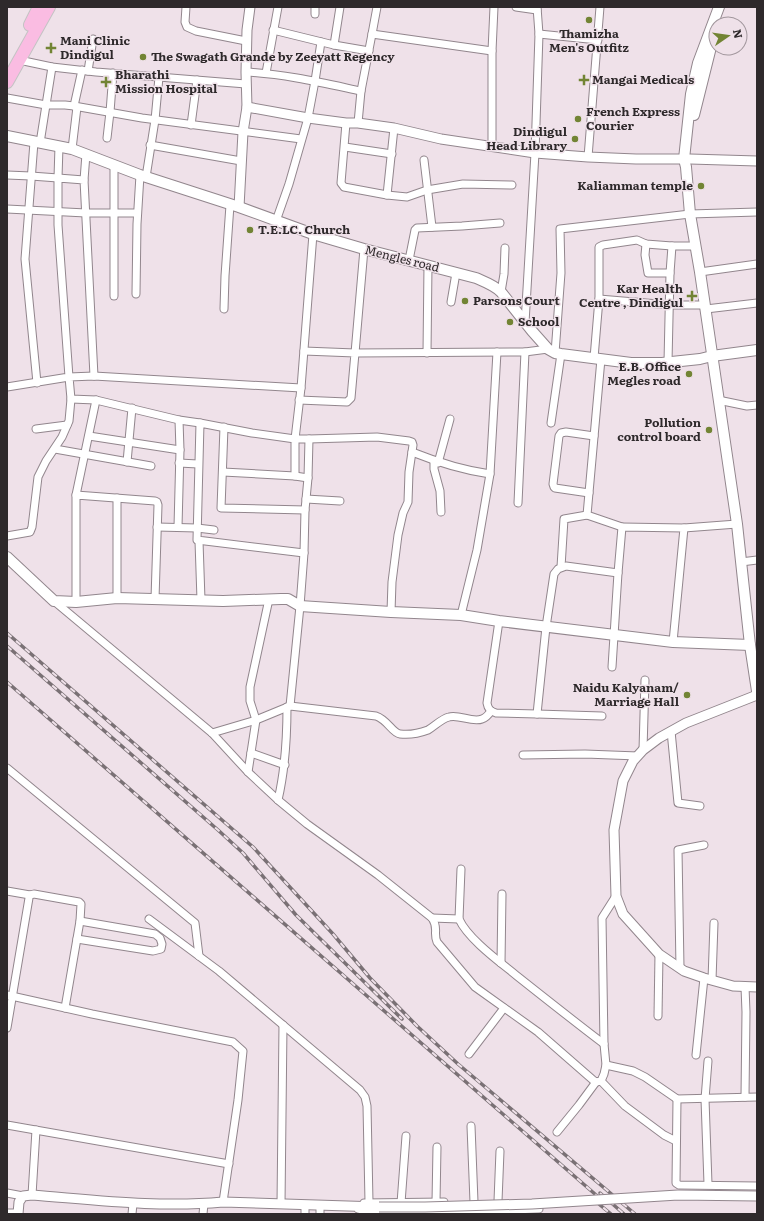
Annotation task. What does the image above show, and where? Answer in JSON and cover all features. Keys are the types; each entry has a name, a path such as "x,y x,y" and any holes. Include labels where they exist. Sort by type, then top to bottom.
{"highway":[{"path":"7,68 22,42 39,7"},
{"path":"7,82 49,7"}],"main road":[{"path":"721,16 726,7"},
{"path":"708,41 698,63 691,94 687,162 690,214 737,524 750,645 757,691"},
{"path":"687,162 695,110 708,56"},
{"name":"Mengles road","path":"7,136 72,149 114,166 314,234 364,249 476,278 486,282 501,292 525,323 555,352"},
{"path":"555,352 631,363 700,359 757,350"},
{"path":"7,557 54,601 76,602 117,598 223,601 288,599 300,606 461,616 673,642 750,645"}],"street":[{"path":"186,7 185,22 187,28 246,42"},
{"path":"224,309 225,276 247,107 246,42 250,7"},
{"path":"266,73 278,7"},
{"path":"334,45 340,7"},
{"path":"358,122 361,91 377,7"},
{"path":"492,147 492,51 494,7"},
{"path":"516,7 538,9 539,34 535,153 525,323"},
{"path":"588,157 600,7"},
{"path":"273,30 334,45 369,50"},
{"path":"372,34 492,51"},
{"path":"539,34 598,40"},
{"path":"72,149 76,106 93,39"},
{"path":"276,220 289,184 308,118 321,42"},
{"path":"20,60 52,67 246,84"},
{"path":"37,383 25,259 31,176 46,105 52,67"},
{"path":"246,72 266,73 315,81 361,91"},
{"path":"107,138 112,73"},
{"path":"136,294 137,213 155,120 159,77"},
{"path":"191,125 197,80"},
{"path":"7,98 46,105 76,106 155,120 301,139"},
{"path":"247,107 308,118 346,123 358,122 394,128 441,139 535,153 687,162 757,161"},
{"path":"346,123 342,185 387,195 407,197 427,190 463,184 512,185"},
{"path":"387,195 394,128"},
{"path":"150,144 241,160"},
{"path":"7,536 30,532 32,527 38,477 46,461 62,437 70,414 70,377 60,261 58,212 59,146"},
{"path":"345,146 392,154"},
{"path":"86,154 84,180 94,376"},
{"path":"424,160 432,227"},
{"path":"114,166 114,296"},
{"path":"7,175 84,180"},
{"path":"7,210 114,214 137,213"},
{"path":"551,423 561,273 560,229 690,214 757,212"},
{"path":"409,260 415,230 420,227 500,223"},
{"path":"295,476 295,439 301,388 314,234"},
{"path":"587,516 594,436 600,247 603,245 637,240 646,244 696,246"},
{"path":"646,244 645,255 648,273 670,274"},
{"path":"668,362 672,246"},
{"path":"501,292 506,248"},
{"path":"299,400 346,402 351,398 364,249"},
{"path":"700,272 757,264"},
{"path":"427,353 428,265"},
{"path":"451,302 456,273"},
{"path":"599,299 705,307 757,303"},
{"path":"304,352 555,352"},
{"path":"461,616 477,550 490,474 497,352"},
{"path":"518,503 525,352"},
{"path":"7,387 70,377 94,376 301,388"},
{"path":"71,399 96,400 179,420 295,439 377,437 412,442 408,502 402,518 392,582 391,612"},
{"path":"76,602 76,496 96,400"},
{"path":"718,400 747,406 757,405"},
{"path":"127,462 132,408"},
{"path":"441,512 439,485 434,469 450,419"},
{"path":"178,527 180,450 179,420"},
{"path":"200,423 196,538 199,541 201,600"},
{"path":"36,429 67,425"},
{"path":"224,428 221,508 305,510"},
{"path":"589,492 555,488 553,484 559,436 561,433 566,432 594,436"},
{"path":"89,436 180,450"},
{"path":"278,800 282,783 288,706 300,606 309,439"},
{"path":"55,448 85,455 151,466"},
{"path":"412,452 436,462 466,470 490,474"},
{"path":"179,463 198,464"},
{"path":"223,472 308,478"},
{"path":"76,496 157,502 155,599"},
{"path":"117,498 117,598"},
{"path":"306,499 340,501"},
{"path":"561,568 564,519 587,516 622,527 684,528 737,524"},
{"path":"157,527 214,530"},
{"path":"612,667 613,635 622,527"},
{"path":"673,642 684,528"},
{"path":"199,541 304,553"},
{"path":"741,562 757,560"},
{"path":"537,714 546,626 554,574 558,569 566,566 618,573"},
{"path":"248,772 256,720 249,694 269,599"},
{"path":"54,601 212,734 248,772 306,824 378,875 432,918 436,927 435,940 475,987 538,1032 593,1080 598,1081 625,1106 664,1135 676,1141"},
{"path":"499,621 487,703 487,708 491,712 602,716"},
{"path":"641,753 645,680"},
{"path":"757,695 686,723 671,731 641,753 633,761 624,781 614,830 616,896 623,914 659,954 680,968 708,979 733,986 757,987"},
{"path":"212,734 256,720 288,706 376,716 385,721 395,732 400,734 428,730 450,716 476,720 482,719 491,712"},
{"path":"671,731 678,803 700,806"},
{"path":"251,753 284,765"},
{"path":"523,755 641,753"},
{"path":"7,768 195,923 199,956"},
{"path":"680,968 678,850 704,845"},
{"path":"461,869 459,919 461,924 473,938 501,963 604,1044"},
{"path":"7,891 30,895 37,894 79,902 81,904 82,908 65,1008"},
{"path":"501,963 502,894"},
{"path":"7,1028 10,996 30,895"},
{"path":"557,1132 604,1074 606,1065 604,1044 602,918 616,896"},
{"path":"432,918 459,919"},
{"path":"148,919 219,971 360,1090 365,1097 367,1106 369,1202"},
{"path":"77,939 153,951 161,949 162,944 160,938 155,934 80,921"},
{"path":"696,1055 708,979 714,923"},
{"path":"658,1016 659,954"},
{"path":"745,987 745,1097"},
{"path":"10,996 233,1042 243,1051 238,1100 223,1202"},
{"path":"469,1054 504,1008"},
{"path":"281,1204 283,1025"},
{"path":"708,1061 705,1099 708,1184"},
{"path":"606,1065 633,1071 645,1077 676,1098 757,1098"},
{"path":"676,1098 676,1183 679,1185 708,1184 757,1186"},
{"path":"7,1125 229,1164"},
{"path":"471,1126 474,1202"},
{"path":"7,1213 18,1214 19,1202 28,1196 36,1130"},
{"path":"401,1203 406,1136"},
{"path":"432,1213 437,1147"},
{"path":"498,1201 500,1151"},
{"path":"7,1193 133,1204 204,1204 223,1202 281,1204 305,1209 320,1210 369,1202 401,1203 511,1201 539,1208"},
{"path":"374,1211 425,1207 532,1204 678,1195 757,1196"},
{"path":"344,1206 374,1211 432,1213 511,1212 539,1208 569,1199"},
{"path":"511,1201 511,1212"},
{"path":"457,1202 457,1213"},
{"path":"132,1214 133,1204"},
{"path":"203,1214 204,1204"}],"railway":[{"path":"7,633 253,847 333,934 370,978 417,1026 458,1064 635,1214"},
{"path":"7,646 243,853 296,915 402,1019"},
{"path":"7,682 603,1201"},
{"path":"600,1193 624,1214"},
{"path":"594,1200 611,1214"}],"place":[{"name":"Thamizha Men's Outfitz","path":"589,20"},
{"name":"Mani Clinic Dindigul","path":"51,48"},
{"name":"The Swagath Grande by Zeeyatt Regency","path":"143,57"},
{"name":"Mangai Medicals","path":"584,80"},
{"name":"Bharathi Mission Hospital","path":"106,82"},
{"name":"French Express Courier","path":"578,119"},
{"name":"Dindigul Head Library","path":"575,139"},
{"name":"Kaliamman temple","path":"701,186"},
{"name":"T.E.LC. Church","path":"250,230"},
{"name":"Kar Health Centre , Dindigul","path":"692,296"},
{"name":"Parsons Court","path":"465,301"},
{"name":"School","path":"510,322"},
{"name":"E.B. Office Megles road","path":"689,374"},
{"name":"Pollution control board","path":"709,430"},
{"name":"Naidu Kalyanam/ Marriage Hall","path":"687,695"}]}
